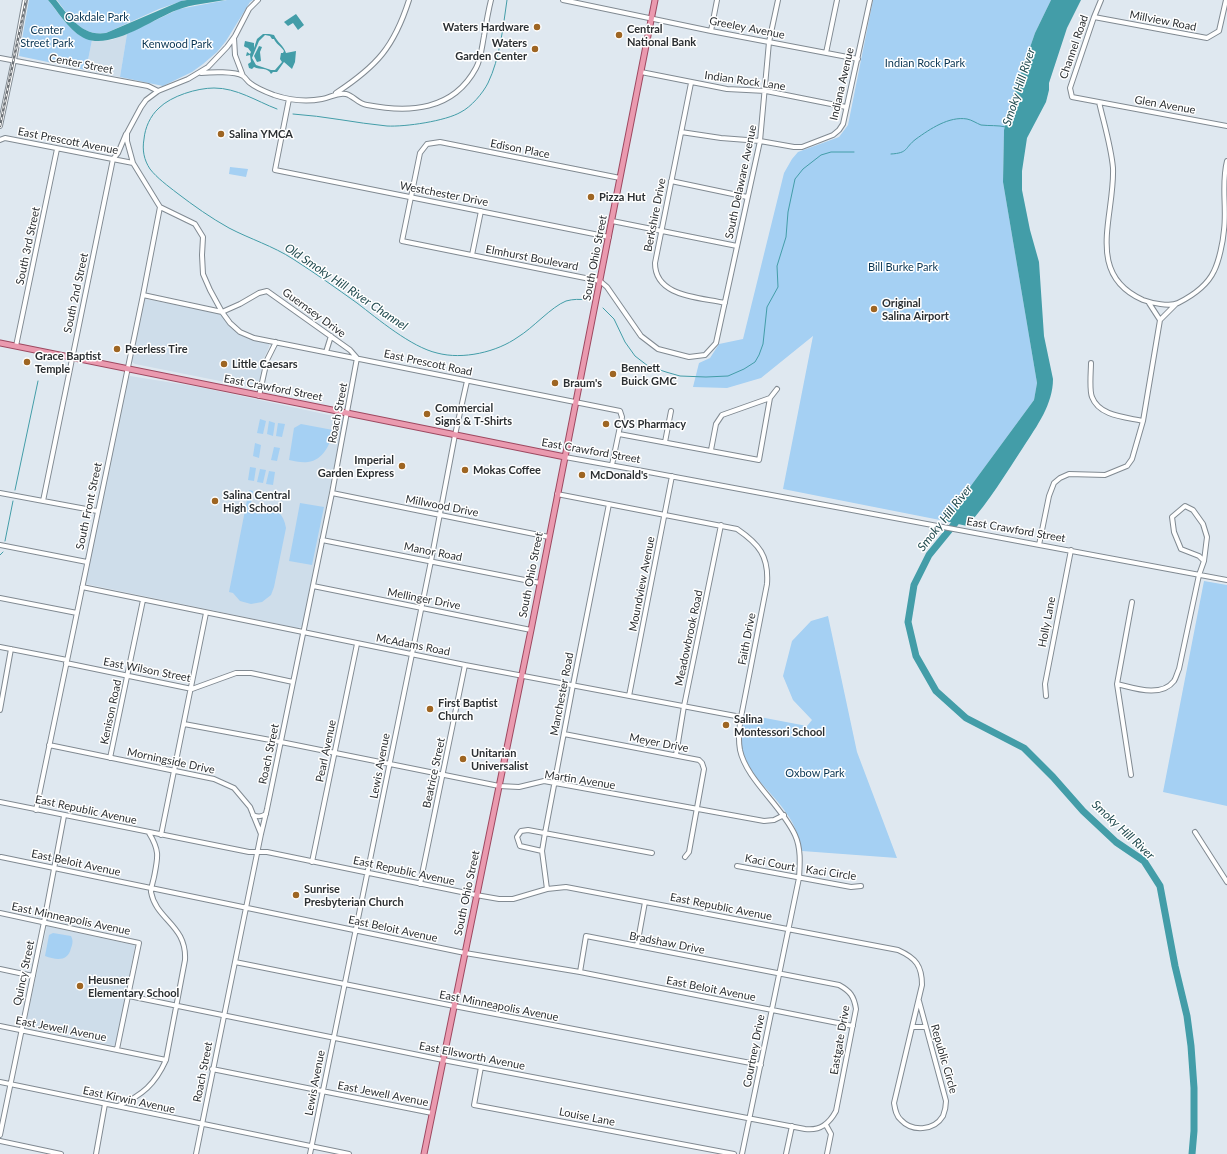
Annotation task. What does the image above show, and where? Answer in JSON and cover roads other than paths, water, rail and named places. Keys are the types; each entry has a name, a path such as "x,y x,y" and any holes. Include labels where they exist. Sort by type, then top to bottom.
{"main road":[{"name":"South Ohio Street","path":"424,1154 531,630 656,0"},
{"name":"East Crawford Street","path":"0,343 565,457"}],"street":[{"path":"0,126 25,0"},
{"path":"112,159 118,153 143,103 158,91 200,73 215,61 234,36 246,14 258,0"},
{"path":"334,95 372,66 390,44 402,20 409,0"},
{"path":"347,86 351,96 357,102 365,105 402,110 422,108 444,100 461,89 476,68 481,54 491,0"},
{"name":"Greeley Avenue","path":"563,0 711,31 858,59"},
{"path":"711,31 717,0"},
{"name":"South Delaware Avenue","path":"600,281 608,287 641,336 658,349 689,357 706,355 716,343 760,140 770,42 778,0"},
{"path":"826,53 837,0"},
{"name":"Indiana Avenue","path":"760,140 794,147 802,147 833,135 839,130 843,124 870,0"},
{"name":"Channel Road","path":"1099,102 1072,97 1070,88 1101,0"},
{"name":"Millview Road","path":"1094,17 1207,38 1220,31 1226,0"},
{"path":"234,36 235,56 243,76 249,83 260,89 273,95 289,99 318,100 340,94 351,96"},
{"name":"Center Street","path":"0,58 148,86 158,91"},
{"path":"200,73 222,72 243,76"},
{"name":"Indian Rock Lane","path":"641,72 691,83 728,89 766,91 846,107"},
{"name":"Berkshire Drive","path":"691,83 661,231 655,270 664,286 674,292 725,303"},
{"name":"Westchester Drive","path":"289,99 275,170 609,237"},
{"path":"1099,102 1112,156 1113,183 1106,244 1108,260 1113,275 1121,286 1130,293 1149,302 1176,304"},
{"name":"Glen Avenue","path":"1099,102 1227,126"},
{"path":"681,132 721,138 760,140"},
{"path":"127,133 127,141 133,164 160,207"},
{"name":"East Prescott Avenue","path":"0,140 5,138 133,164"},
{"name":"Edison Place","path":"411,197 420,153 427,144 440,142 620,178"},
{"name":"South 3rd Street","path":"16,346 57,149"},
{"name":"South 2nd Street","path":"43,501 112,159"},
{"path":"1039,544 1049,496 1054,484 1060,478 1070,474 1105,475 1127,466 1132,459 1142,421 1160,320 1176,304 1202,288 1213,273 1216,265 1225,230 1224,182 1227,161"},
{"path":"671,181 747,197"},
{"name":"Elmhurst Boulevard","path":"411,197 402,241 600,281"},
{"name":"South Front Street","path":"36,810 160,207"},
{"name":"East Prescott Road","path":"160,207 195,224 203,237 204,274 210,290 222,312 240,332 254,338 620,411 622,417 619,434"},
{"path":"472,255 480,211"},
{"path":"612,220 737,246"},
{"name":"Guernsey Drive","path":"222,312 259,293 267,291 350,350 357,358"},
{"path":"143,295 222,312"},
{"path":"1149,302 1160,320"},
{"path":"326,352 331,336"},
{"path":"259,396 266,360 276,342"},
{"name":"Roach Street","path":"196,1154 212,1069 304,632 357,358"},
{"path":"1091,363 1091,396 1097,406 1105,412 1142,421"},
{"name":"Lewis Avenue","path":"310,1154 467,381"},
{"path":"612,465 619,434 759,460 770,398 777,389"},
{"path":"711,450 716,424 722,416 770,398"},
{"path":"665,442 671,411"},
{"name":"East Crawford Street","path":"565,457 1227,580"},
{"name":"Moundview Avenue","path":"629,696 672,476"},
{"path":"0,493 97,512"},
{"name":"Millwood Drive","path":"332,493 549,537"},
{"name":"Faith Drive","path":"557,494 737,529 752,539 765,558 768,573 768,584 738,734 740,751 750,773 784,815 796,836 800,858 799,878 789,929"},
{"name":"Manchester Road","path":"547,889 542,851 609,504"},
{"path":"1117,684 1153,691 1164,688 1174,681 1179,669 1204,561 1206,538 1203,524 1193,510 1185,506 1172,517 1174,532 1181,549 1199,556 1204,561"},
{"name":"Meadowbrook Road","path":"676,755 684,706 721,525"},
{"name":"Manor Road","path":"322,540 540,583"},
{"path":"0,545 87,562"},
{"name":"Holly Lane","path":"1046,696 1045,684 1071,550"},
{"name":"Mellinger Drive","path":"313,586 531,630"},
{"name":"McAdams Road","path":"82,587 357,644 741,717"},
{"path":"0,598 77,613"},
{"name":"Kenison Road","path":"110,758 143,600"},
{"path":"1132,602 1117,684 1132,775"},
{"path":"161,835 173,771 192,689 206,613"},
{"name":"Pearl Avenue","path":"312,862 357,644"},
{"name":"East Wilson Street","path":"0,647 192,689 236,673 251,673 293,682"},
{"path":"0,710 11,649"},
{"name":"Beatrice Street","path":"420,884 465,665"},
{"name":"Martin Avenue","path":"184,724 499,786 519,787 544,781 764,821 774,820 784,815"},
{"name":"Meyer Drive","path":"564,734 699,760 703,766 689,852 685,857"},
{"name":"Morningside Drive","path":"49,745 214,779 234,788 250,807 261,834"},
{"name":"East Republic Avenue","path":"0,802 249,852 267,852 476,895 513,899 547,889 566,887 898,950"},
{"path":"253,815 258,817 266,814"},
{"name":"Quincy Street","path":"0,1135 44,922 64,816"},
{"path":"542,851 523,847 518,842 517,837 521,831 524,830 545,833 652,853"},
{"path":"118,1106 133,1099 151,1086 166,1060 185,960 185,946 178,931 159,909 151,892 158,855 155,842 149,832"},
{"path":"1195,832 1227,882"},
{"name":"East Beloit Avenue","path":"1,857 465,953 580,972 853,1026"},
{"name":"Kaci Court","path":"737,866 799,878"},
{"name":"Kaci Circle","path":"799,878 851,887 861,886"},
{"path":"637,946 645,902"},
{"name":"East Minneapolis Avenue","path":"0,913 139,943 129,996"},
{"name":"Courtney Drive","path":"742,1154 789,929"},
{"name":"Bradshaw Drive","path":"580,972 586,936 779,973"},
{"name":"Republic Circle","path":"898,950 910,955 918,964 922,974 922,985 918,1001 894,1103 900,1120 908,1126 927,1128 935,1125 942,1118 946,1110 946,1101 918,1001"},
{"name":"East Minneapolis Avenue","path":"235,962 761,1065"},
{"path":"0,969 33,976"},
{"name":"Eastgate Drive","path":"779,973 839,985 849,990 855,1000 856,1009 836,1111 832,1119 826,1125"},
{"path":"118,1049 129,996"},
{"name":"East Ellsworth Avenue","path":"129,996 481,1068 812,1130 826,1125"},
{"name":"East Jewell Avenue","path":"0,1026 166,1060"},
{"path":"912,1027 926,1027"},
{"name":"Louise Lane","path":"481,1068 474,1104 734,1154"},
{"name":"East Jewell Avenue","path":"212,1069 432,1113"},
{"name":"East Kirwin Avenue","path":"0,1082 349,1154"},
{"path":"96,1154 105,1104"},
{"path":"826,1125 831,1134 827,1154"},
{"path":"786,1154 792,1126"},
{"path":"0,1141 61,1154"}],"water":[{"path":"48,0 56,0 71,19 83,29 90,32 106,33 181,1 225,0 183,8 167,14 133,32 120,37 97,41 86,39 75,32"},
{"path":"1051,0 1081,0 1067,28 1049,83 1046,102 1027,138 1022,171 1022,190 1030,230 1039,262 1044,336 1053,379 1052,388 1047,406 1034,431 990,497 967,526 945,521 1034,400 1037,383 1003,182 1004,130 1010,105 1035,33"},
{"path":"296,14 304,25 298,30 293,23 288,26 284,22"},
{"path":"263,34 274,35 286,53 296,51 295,62 292,69 284,62 277,72 273,72 271,74 268,70 254,67 252,69 249,68 248,64 251,62 250,55 246,56 247,52 250,54 251,52 244,46 245,41 254,43 254,48 257,39","holes":["265,35 270,36 284,51 281,53 280,59 282,62 275,70 256,65 252,58 259,41"]},
{"path":"259,46 262,47 260,52 261,61 257,62 254,56"}],"waterway":[{"name":"Old Smoky Hill River Channel","path":"293,114 317,116 375,125 395,126 436,121 461,112 473,103 488,83 500,42 507,0"},
{"name":"Old Smoky Hill River Channel","path":"277,109 231,90 207,88 177,96 159,108 148,122 143,143 143,151 146,162 156,176 209,216 229,228 285,254 333,286 406,339 427,350 458,356 479,353 500,347 518,337 560,304 571,300 587,300"},
{"name":"Old Smoky Hill River Channel","path":"891,154 906,150 912,142 927,131 953,119 967,119 981,125 1006,127"},
{"name":"Old Smoky Hill River Channel","path":"603,308 614,319 625,342 635,356 648,366 680,376 706,377 728,376 744,369 755,362 763,344 767,307 778,287 777,266 786,237 788,212 795,179 803,169 821,155 831,152 854,152"},
{"path":"15,490 38,381"},
{"path":"5,541 13,501"},
{"name":"Smoky Hill River","path":"960,517 929,555 914,585 908,622 916,656 936,691 966,718 1024,748 1053,777 1083,811 1116,842 1144,861 1160,886 1175,966 1187,1016 1191,1046 1194,1088 1194,1131 1192,1154"},
{"path":"0,555 3,552"}],"railway":[{"path":"0,126 26,0"}],"place":[{"name":"Waters Hardware","path":"537,27"},
{"name":"Central National Bank","path":"619,35"},
{"name":"Waters Garden Center","path":"535,49"},
{"name":"Salina YMCA","path":"221,134"},
{"name":"Pizza Hut","path":"591,197"},
{"name":"Original Salina Airport","path":"874,309"},
{"name":"Peerless Tire","path":"117,349"},
{"name":"Grace Baptist Temple","path":"27,362"},
{"name":"Little Caesars","path":"224,364"},
{"name":"Bennett Buick GMC","path":"613,374"},
{"name":"Braum's","path":"555,383"},
{"name":"Commercial Signs & T-Shirts","path":"427,414"},
{"name":"CVS Pharmacy","path":"606,424"},
{"name":"Imperial Garden Express","path":"402,466"},
{"name":"Mokas Coffee","path":"465,470"},
{"name":"McDonald's","path":"582,475"},
{"name":"Salina Central High School","path":"215,501"},
{"name":"First Baptist Church","path":"430,709"},
{"name":"Salina Montessori School","path":"726,725"},
{"name":"Unitarian Universalist","path":"463,759"},
{"name":"Sunrise Presbyterian Church","path":"296,895"},
{"name":"Heusner Elementary School","path":"80,986"}],"park label":[{"name":"Oakdale Park","path":"97,17"},
{"name":"Center Street Park","path":"47,36"},
{"name":"Kenwood Park","path":"177,44"},
{"name":"Indian Rock Park","path":"925,63"},
{"name":"Bill Burke Park","path":"903,267"},
{"name":"Oxbow Park","path":"815,773"}]}
